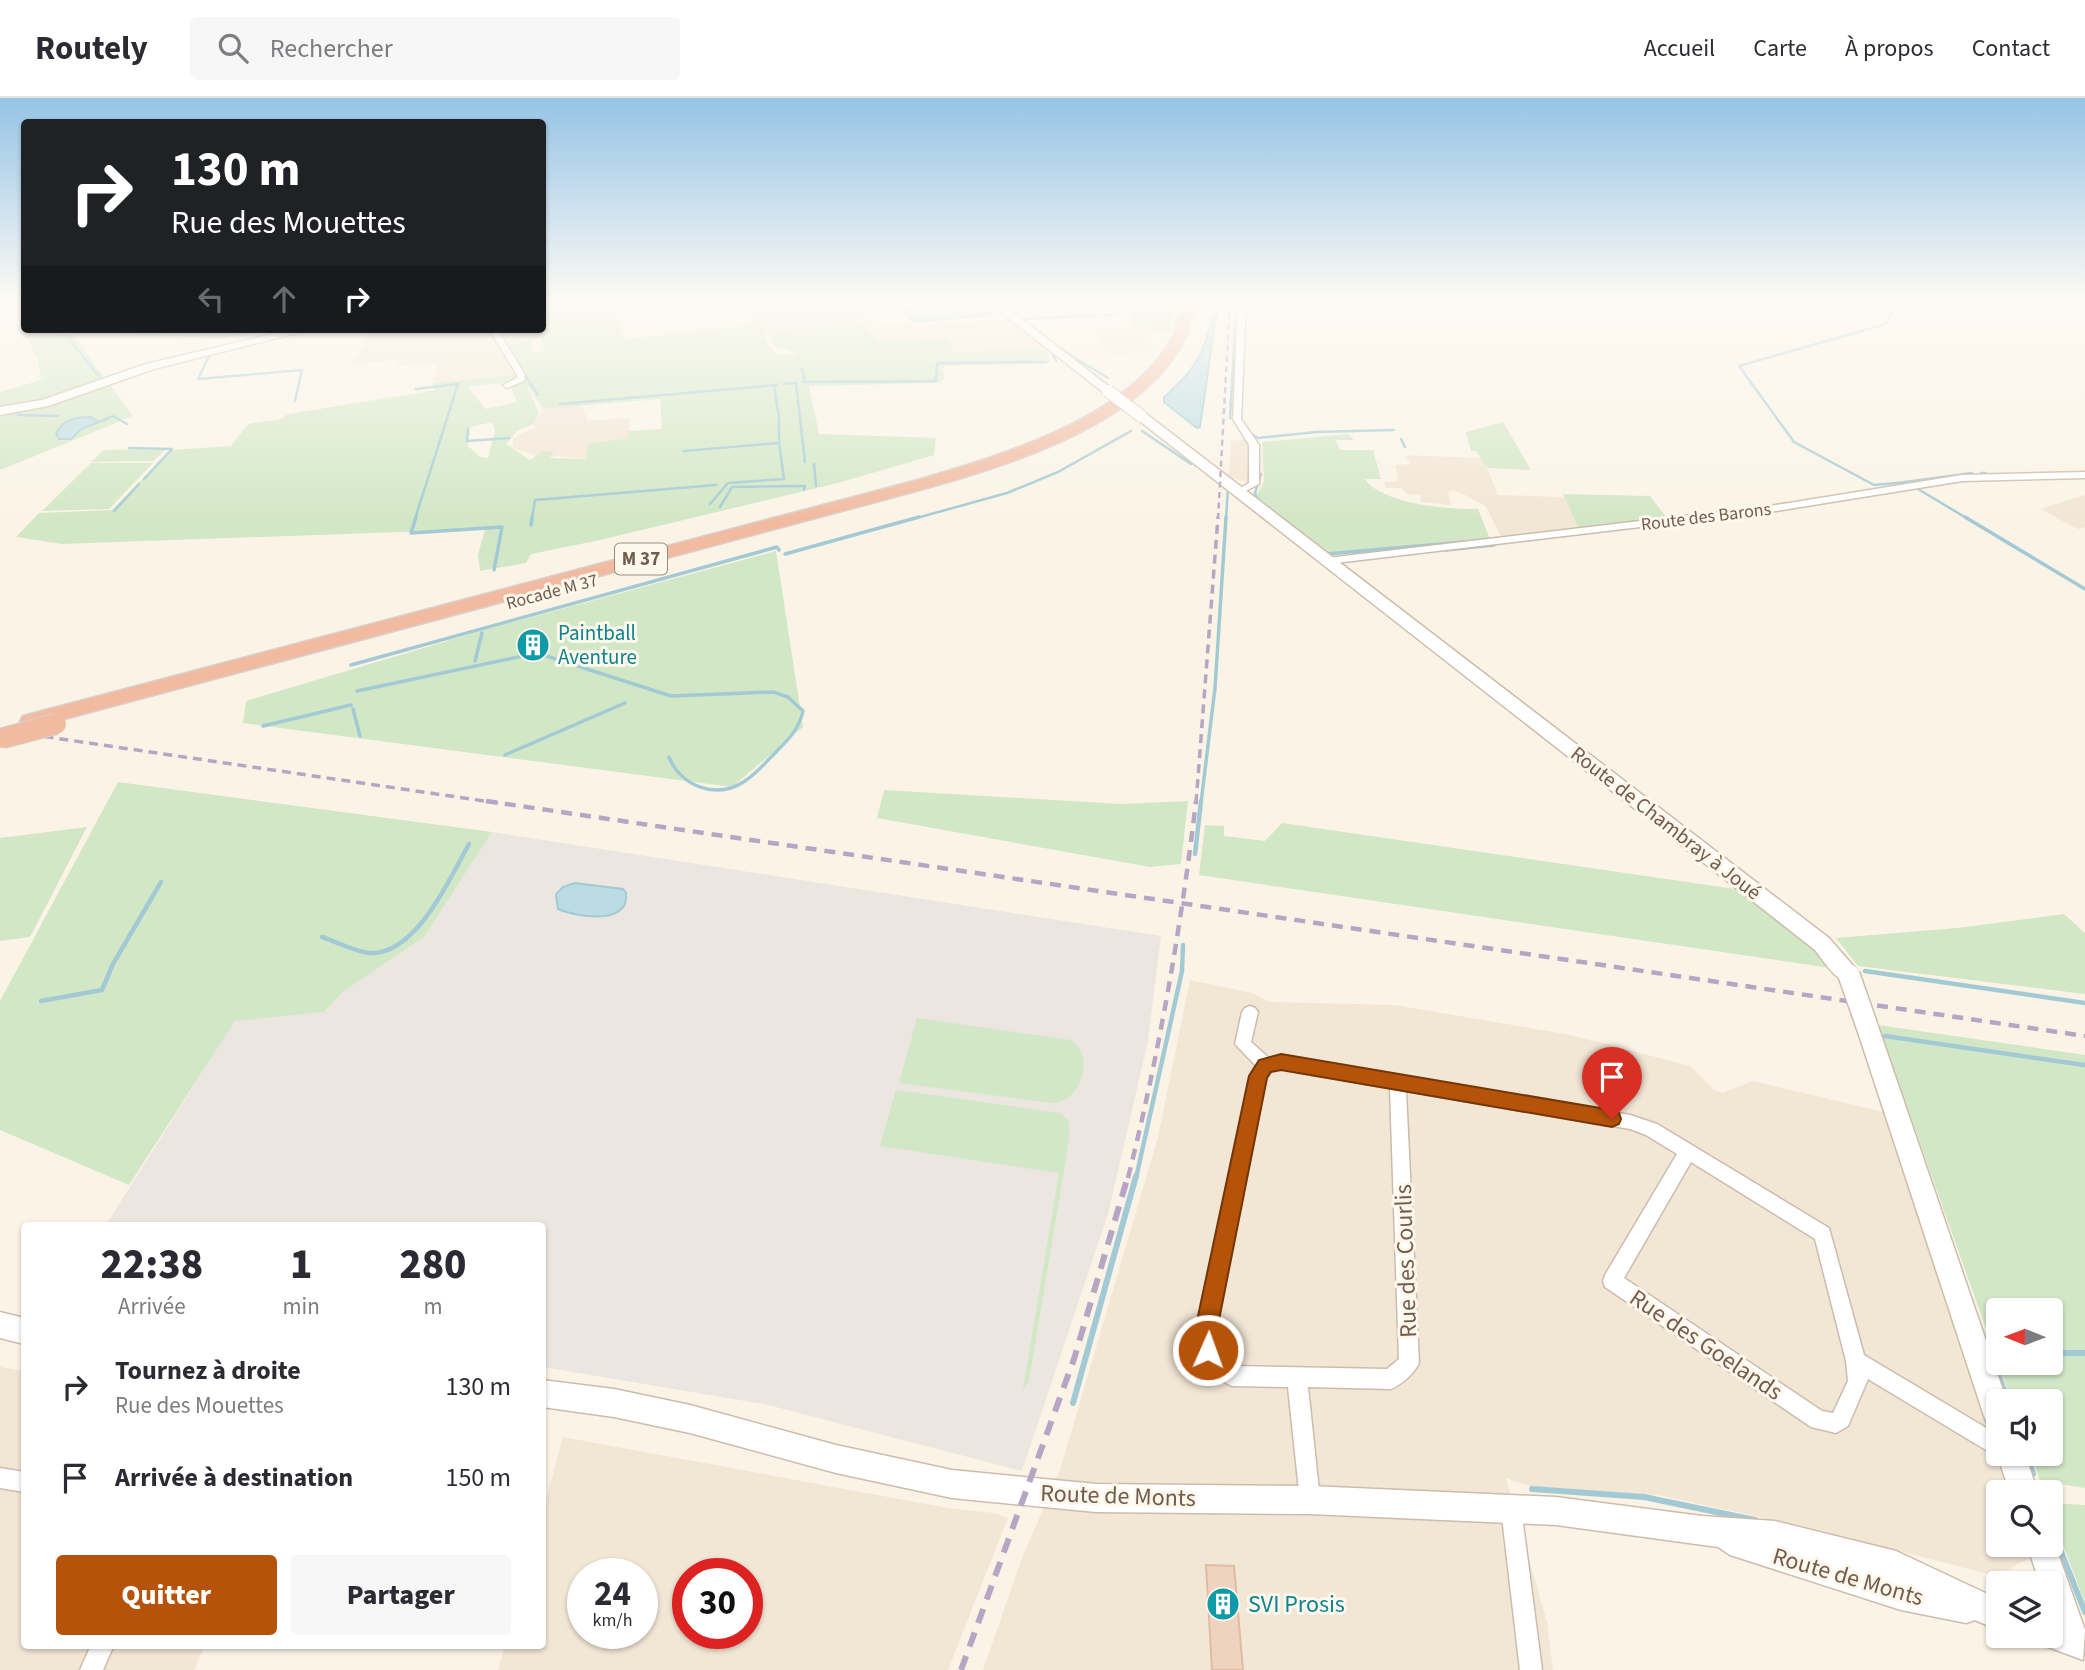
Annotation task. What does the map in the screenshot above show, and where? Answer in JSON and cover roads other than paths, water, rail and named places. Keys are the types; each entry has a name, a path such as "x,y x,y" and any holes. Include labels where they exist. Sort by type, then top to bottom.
{"highway":[{"name":"Rocade M 37","path":"1,736 31,721 854,503 996,461 1077,427 1140,386 1151,375"},
{"name":"Rocade M 37","path":"1,736 56,724 873,506 1018,462 1098,425 1152,388 1165,375"}],"main road":[{"name":"Route de Monts","path":"546,1394 614,1403 690,1419 836,1459 951,1484 1096,1498 1310,1500 1511,1508"},
{"path":"2046,1557 2070,1640"}],"street":[{"path":"0,411 44,403 123,375"},
{"path":"507,385 521,379 521,375"},
{"name":"Route de Chambray à Joué","path":"1088,375 1822,944 1849,975 1989,1389"},
{"path":"1239,375 1237,419 1254,445 1256,475 1254,484 1240,491"},
{"name":"Route des Barons","path":"1327,561 1750,511 1974,476 2085,475"},
{"path":"1250,1012 1243,1044 1266,1065"},
{"path":"1310,1500 1297,1377 1232,1376 1214,1362 1205,1335 1258,1076 1266,1065 1281,1062 1640,1124 1823,1234 1856,1361 1986,1439"},
{"name":"Rue des Courlis","path":"1297,1377 1391,1379 1409,1363 1398,1082"},
{"name":"Rue des Goelands","path":"1688,1151 1612,1281 1818,1420 1836,1423 1841,1419 1858,1381 1856,1361"},
{"path":"0,1325 21,1330"},
{"path":"0,1478 21,1482"},
{"path":"1511,1508 1531,1670"},
{"name":"Route de Monts","path":"1511,1508 1608,1516 1702,1531 1901,1595 1986,1613"},
{"path":"91,1670 101,1649"}],"water":[{"path":"1186,375 1207,375 1200,427 1197,428 1164,402 1164,397"},
{"path":"91,417 99,422 81,429 71,439 59,439 56,433 66,422"},
{"path":"574,883 623,889 626,893 625,903 620,911 601,916 577,915 558,909 556,894 563,887"}],"waterway":[{"path":"98,375 102,380"},
{"path":"200,375 198,379 240,375"},
{"path":"295,401 301,375"},
{"path":"525,375 538,395"},
{"path":"803,375 805,382"},
{"path":"805,382 936,381 936,375"},
{"path":"1104,375 1108,378"},
{"path":"1230,418 1232,375"},
{"path":"1746,375 1794,442 1874,485 1907,482"},
{"path":"784,384 796,383"},
{"path":"796,383 805,462"},
{"path":"415,519 458,384 416,389"},
{"path":"560,404 777,385"},
{"path":"774,386 779,417"},
{"path":"0,415 27,410"},
{"path":"18,415 58,416"},
{"path":"99,422 113,416 127,424"},
{"path":"779,419 779,443"},
{"path":"468,429 467,441 509,438"},
{"path":"1250,433 1258,438 1316,432 1394,430"},
{"path":"913,519 1007,493 1058,472 1131,431"},
{"path":"1142,431 1191,464"},
{"path":"1401,439 1405,447"},
{"path":"684,451 779,443"},
{"path":"710,504 728,483 784,479 779,443"},
{"path":"129,448 172,449 144,479"},
{"path":"814,464 816,486"},
{"path":"1905,482 1972,473"},
{"path":"1981,473 1986,473"},
{"path":"1259,502 1255,493 1261,474"},
{"path":"1925,487 1969,480"},
{"path":"114,511 139,484"},
{"path":"532,519 535,500 716,485"},
{"path":"720,507 732,487 805,486 804,490"},
{"path":"1226,519 1228,487"},
{"path":"1918,489 1968,519"},
{"path":"1770,506 1787,503"},
{"path":"416,517 411,533 502,527 494,570"},
{"path":"531,525 532,517"},
{"path":"785,554 919,517"},
{"path":"1201,803 1215,688 1226,517"},
{"path":"1965,517 2085,589"},
{"path":"1326,554 1464,542"},
{"path":"1446,550 1494,545"},
{"path":"351,665 777,547 779,550"},
{"path":"475,661 482,633"},
{"path":"357,691 537,653 671,696 773,692 788,697 803,711 795,730 787,740 753,775 734,787 712,790 691,783 682,776 669,757"},
{"path":"505,755 625,703"},
{"path":"263,726 351,705"},
{"path":"353,709 360,736"},
{"path":"1195,854 1201,801"},
{"path":"322,937 369,953 386,951 402,942 430,912 469,844"},
{"path":"41,1001 102,990 113,964 161,882"},
{"path":"1136,1178 1182,971 1183,945"},
{"path":"1865,971 2085,1003"},
{"path":"1885,1036 2084,1065"},
{"path":"1073,1403 1136,1176"},
{"path":"2063,1353 2085,1353"},
{"path":"1999,1376 2003,1389"},
{"path":"2030,1466 2033,1474"},
{"path":"1532,1489 1644,1497 1755,1520"},
{"path":"2063,1557 2085,1612"}],"railway":[{"path":"1218,519 1226,375"},
{"path":"1196,803 1218,517"},
{"path":"0,730 498,803"},
{"path":"486,801 1182,903"},
{"path":"1182,903 1196,801"},
{"path":"1128,1178 1150,1085 1182,903"},
{"path":"1182,903 2085,1036"},
{"path":"961,1670 1074,1359 1128,1176"}],"place":[{"name":"Paintball Aventure","path":"533,645"},
{"name":"SVI Prosis","path":"1223,1604"}]}
